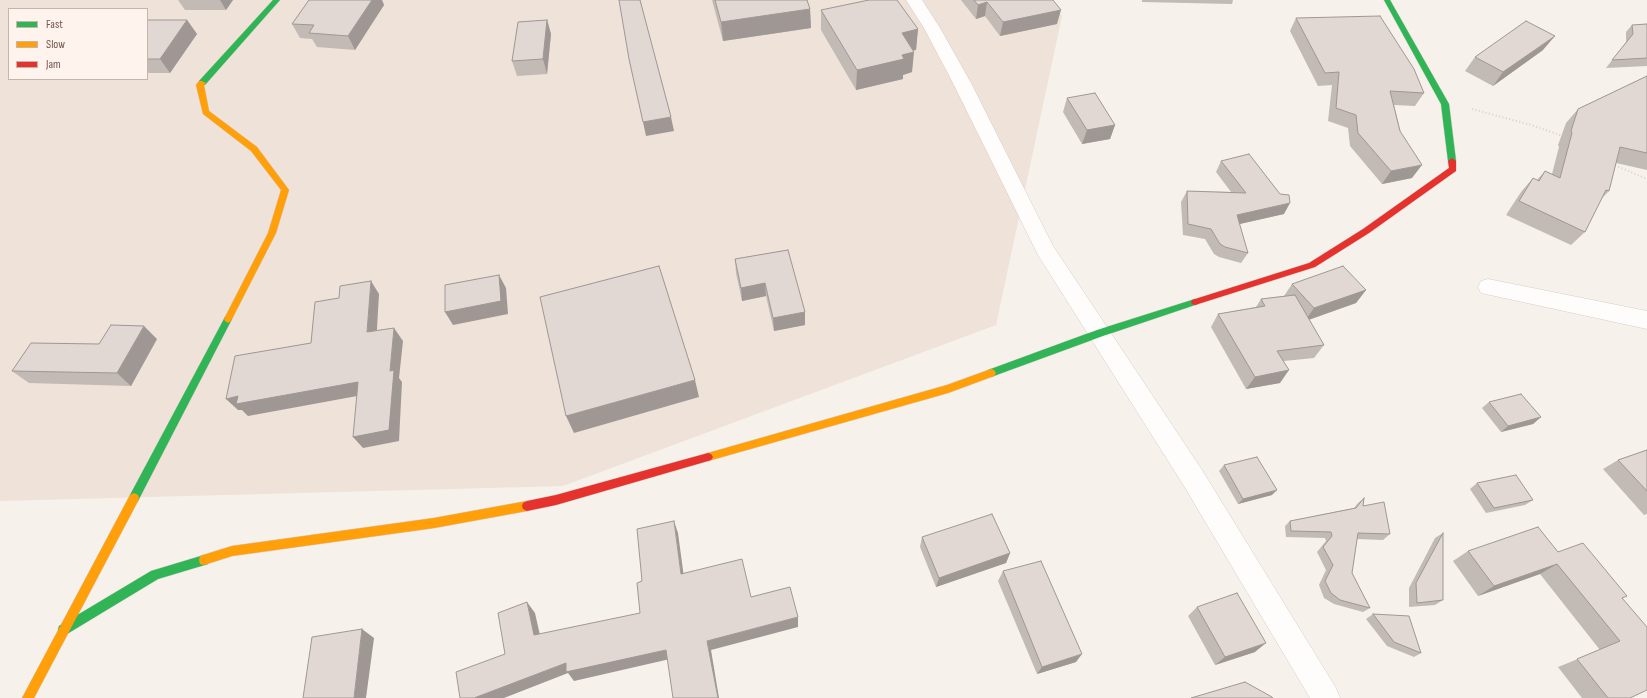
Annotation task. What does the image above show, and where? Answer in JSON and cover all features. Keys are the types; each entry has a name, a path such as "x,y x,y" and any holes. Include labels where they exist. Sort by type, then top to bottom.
{"street":[{"path":"28,698 272,233 285,190 254,150 206,112 200,85 277,0"},
{"path":"914,0 932,28 962,83 1045,250 1193,478 1326,698"},
{"path":"63,630 155,575 232,551 434,523 556,500 948,389 1100,333 1312,265 1366,231 1453,169 1445,104 1388,0"},
{"path":"1488,286 1647,320"}],"path":[{"path":"1445,104 1494,114 1565,137"},
{"path":"1611,164 1647,178"}],"shaded area":[{"path":"0,0 1049,0 1062,16 996,325 563,486 0,501"}],"building":[{"path":"309,0 372,0 348,36 309,33 314,25 292,24"},
{"path":"619,0 640,0 671,117 643,122 629,59"},
{"path":"715,0 807,0 810,9 721,22"},
{"path":"869,0 897,0 918,29 902,33 914,52 902,55 904,59 857,70 821,10"},
{"path":"974,0 1053,0 1061,10 1003,22 987,2 978,5"},
{"path":"1380,16 1414,69 1424,93 1390,91 1400,131 1422,165 1391,171 1358,133 1356,115 1336,108 1339,72 1325,73 1296,18"},
{"path":"148,20 187,20 160,59 148,59"},
{"path":"547,20 543,59 512,61 518,22"},
{"path":"1526,21 1555,36 1503,72 1475,57"},
{"path":"1647,24 1647,58 1612,60 1633,34 1632,25"},
{"path":"1647,76 1647,153 1620,147 1609,191 1606,190 1585,232 1519,201 1533,178 1539,181 1545,171 1560,178 1572,133 1571,131 1578,109"},
{"path":"1095,93 1115,125 1087,130 1067,98"},
{"path":"1249,154 1280,194 1289,195 1290,203 1237,215 1248,253 1225,247 1220,244 1211,229 1188,224 1187,191 1246,193 1221,161"},
{"path":"788,250 805,312 773,318 765,283 741,288 735,259"},
{"path":"659,266 695,380 566,416 540,297"},
{"path":"1343,266 1366,290 1314,308 1292,284"},
{"path":"499,275 501,301 445,312 445,285"},
{"path":"371,281 367,332 394,328 390,371 394,370 389,430 353,437 358,382 236,404 238,396 226,399 235,356 311,343 315,302 339,298 340,286"},
{"path":"1295,295 1324,345 1277,351 1289,370 1255,377 1218,314 1265,306 1261,299"},
{"path":"111,325 144,326 117,373 12,371 31,343 99,344"},
{"path":"1521,394 1541,417 1508,426 1489,402"},
{"path":"1647,450 1647,491 1618,460"},
{"path":"1257,457 1277,490 1243,499 1224,465"},
{"path":"1516,475 1533,500 1494,508 1477,483"},
{"path":"1364,498 1363,506 1384,502 1390,534 1358,533 1352,573 1370,608 1340,600 1331,593 1325,581 1333,565 1323,547 1332,536 1331,532 1291,531 1290,521 1356,508"},
{"path":"992,514 1010,553 939,578 922,537"},
{"path":"674,521 681,574 742,559 751,597 790,587 798,617 707,641 718,698 673,698 666,650 566,672 566,663 474,698 460,698 456,672 505,654 498,613 527,602 534,635 640,613 637,583 642,581 637,529"},
{"path":"1538,527 1558,552 1583,543 1627,596 1622,598 1647,627 1647,690 1630,698 1608,698 1577,659 1620,641 1557,564 1494,586 1468,551"},
{"path":"1443,533 1443,600 1417,603 1416,583"},
{"path":"1041,561 1082,654 1042,667 1003,571"},
{"path":"1237,593 1266,643 1225,657 1197,607"},
{"path":"1373,614 1409,616 1421,653 1394,642"},
{"path":"362,629 354,698 303,698 312,637"},
{"path":"1245,682 1273,698 1191,698"}],"traffic: fast":[{"path":"202,83 277,0"},
{"path":"1387,0 1445,104 1452,161"},
{"path":"991,373 1100,333 1195,302"},
{"path":"134,498 228,319"},
{"path":"63,630 155,575 204,560"}],"traffic: slow":[{"path":"202,83 200,85 206,112 254,149 285,190 272,233 228,319"},
{"path":"708,457 948,389 991,373"},
{"path":"28,698 134,498"},
{"path":"204,560 232,551 434,523 527,506"}],"traffic: jam":[{"path":"1195,302 1312,265 1366,231 1453,169 1452,161"},
{"path":"527,506 556,500 708,457"}]}
